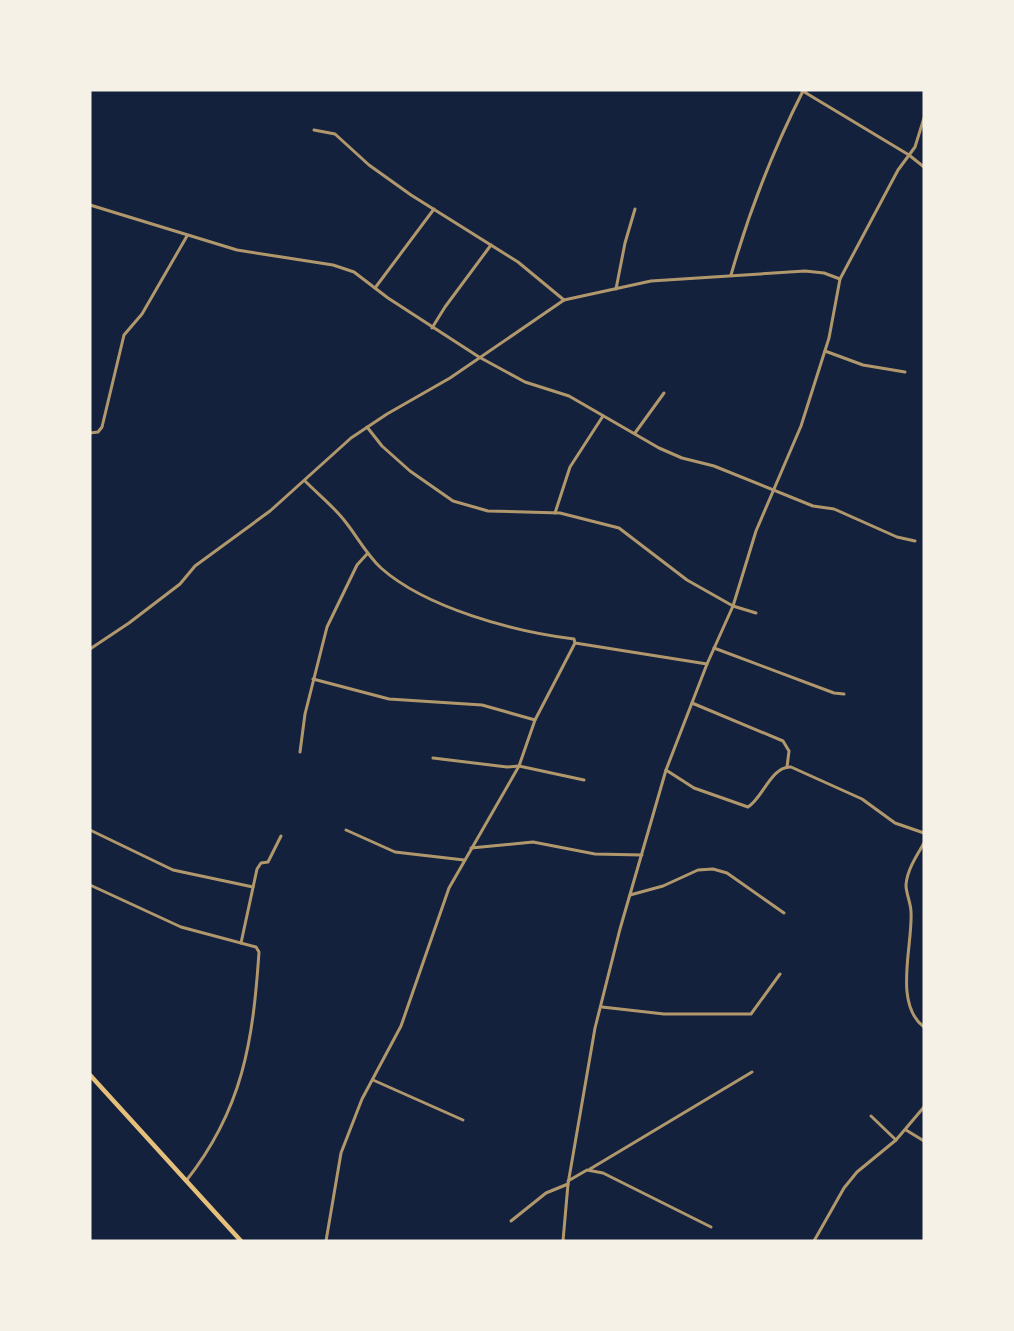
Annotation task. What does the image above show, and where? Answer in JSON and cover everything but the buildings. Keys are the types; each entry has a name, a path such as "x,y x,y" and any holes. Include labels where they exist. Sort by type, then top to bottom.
{"main road":[{"path":"90,1074 241,1241"}],"street":[{"path":"730,276 745,225 761,191 782,132 804,90 909,155 924,167"},
{"path":"563,1241 568,1182 602,1006 630,894 666,770 707,663 733,606 756,531 801,426 825,351 840,279 893,178 919,138 924,117"},
{"path":"314,130 335,134 369,165 518,262 564,300"},
{"path":"90,205 115,210 187,236 261,256 340,266 354,272 432,328 479,357 525,382 569,396 682,458 714,466 813,506 834,509 897,537 915,541"},
{"path":"375,288 434,209"},
{"path":"616,289 625,243 635,209"},
{"path":"90,433 98,432 102,427 124,335 142,314 187,236"},
{"path":"432,328 491,245"},
{"path":"90,649 180,584 195,566 270,511 351,438 450,378 564,300 674,278 805,271 825,273 840,279"},
{"path":"825,351 864,365 905,372"},
{"path":"635,433 664,393"},
{"path":"555,513 570,467 603,416"},
{"path":"368,427 382,446 410,471 453,501 488,511 555,513 619,528 687,580 733,606 756,613"},
{"path":"305,481 342,518 367,554 395,579 439,602 504,627 574,639 575,643 707,663"},
{"path":"300,752 313,679 335,609 345,594 357,565 367,554"},
{"path":"326,1241 341,1153 351,1125 401,1026 439,912 464,860 519,766 535,720 575,643"},
{"path":"714,648 834,693 844,694"},
{"path":"313,679 389,699 482,705 535,720"},
{"path":"666,770 694,788 748,807 755,803 773,777 787,767 789,751 783,741 692,703"},
{"path":"433,758 507,767 519,766 584,780"},
{"path":"787,767 862,799 895,823 924,833"},
{"path":"90,830 172,870 253,887"},
{"path":"346,830 395,852 464,860"},
{"path":"241,943 257,869 261,863 268,862 274,855 281,836"},
{"path":"471,848 533,842 596,854 642,855"},
{"path":"924,843 914,860 906,884 911,913 907,985 911,1011 924,1027"},
{"path":"630,894 663,886 698,870 713,869 727,873 784,913"},
{"path":"90,885 182,927 256,947 259,952 255,1018 245,1069 222,1127 208,1154 186,1182"},
{"path":"602,1006 664,1014 751,1014 780,974"},
{"path":"511,1221 546,1193 752,1072"},
{"path":"373,1080 464,1120"},
{"path":"814,1241 822,1223 856,1172 896,1140 924,1107"},
{"path":"871,1116 896,1140"},
{"path":"906,1130 924,1141"},
{"path":"590,1169 622,1181 711,1227"}]}
